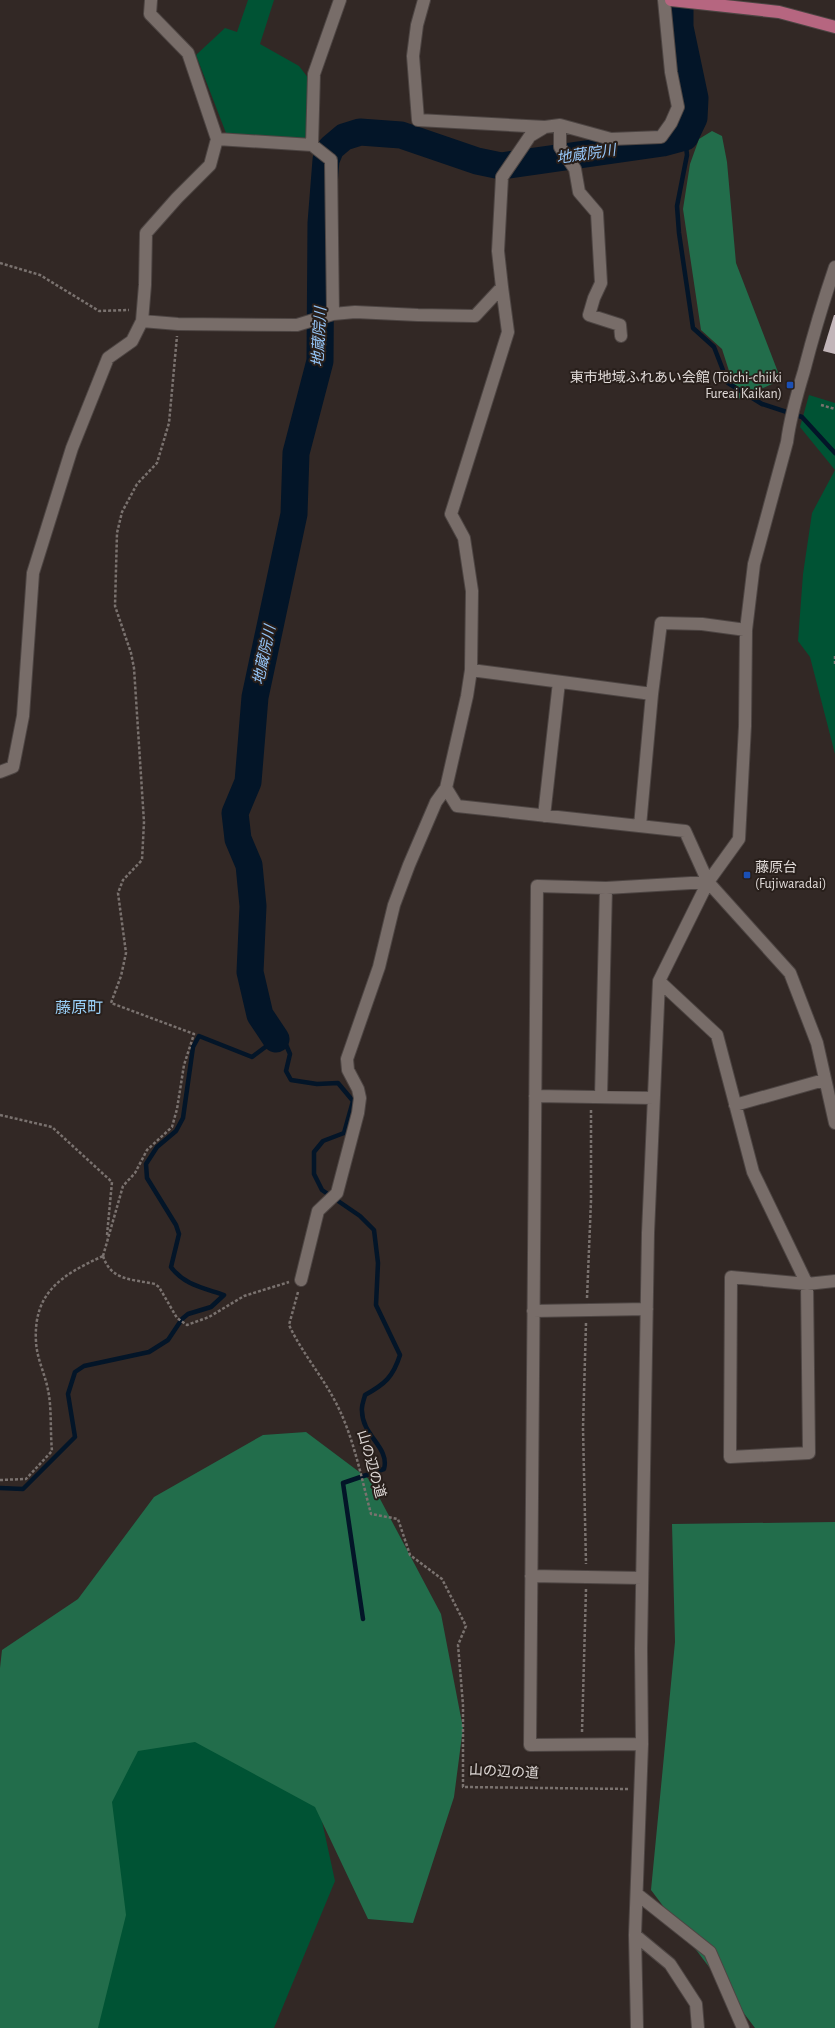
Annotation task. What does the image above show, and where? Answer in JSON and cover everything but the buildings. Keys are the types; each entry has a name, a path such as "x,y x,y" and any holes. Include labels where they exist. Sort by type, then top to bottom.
{"main road":[{"path":"672,0 714,2 779,12 835,27"}],"street":[{"path":"0,772 14,767 23,716 33,573 69,455 108,358 132,341 142,315 146,285 146,233 177,198 210,165 217,139 188,53 150,14 151,0"},
{"path":"312,145 314,74 340,0"},
{"path":"424,0 417,25 413,56 418,120 545,127 560,125 611,139 661,137 671,123 678,107 671,72 664,0"},
{"path":"560,125 560,147 575,169 579,192 597,213 601,283 594,298 589,316 620,325 621,336"},
{"path":"301,1280 318,1211 337,1193 358,1113 360,1098 358,1089 348,1070 347,1059 379,967 394,905 409,864 433,809 446,788 467,696 471,670 472,591 464,538 451,514 508,332 498,251 502,177 530,136 545,127"},
{"path":"217,139 312,145 331,160 333,314"},
{"path":"637,2028 635,1934 642,1744 642,1578 647,1309 659,982 708,882 739,839 745,726 746,630 754,564 787,442 789,424 821,310 835,267"},
{"path":"142,315 178,324 297,325 333,314 355,312 418,316 475,316 502,287"},
{"path":"640,826 652,694 662,623 702,624 746,630"},
{"path":"471,670 652,694"},
{"path":"544,816 559,682"},
{"path":"446,788 457,806 685,831 708,882 790,973 817,1043 824,1080 835,1123"},
{"path":"642,1744 530,1745 537,886 606,888 708,882"},
{"path":"596,1097 606,888"},
{"path":"659,982 717,1035 753,1172 806,1284 809,1453 730,1458 731,1277 806,1284 835,1281"},
{"path":"735,1105 824,1080"},
{"path":"535,1096 654,1098"},
{"path":"533,1311 647,1309"},
{"path":"531,1576 642,1578"},
{"path":"637,1894 710,1952 743,2028"},
{"path":"635,1934 670,1964 696,2004 698,2028"}],"path":[{"path":"0,263 40,274 99,311 142,315"},
{"path":"178,324 169,423 157,463 137,484 122,512 117,533 115,606 131,653 134,668 144,822 142,860 123,880 118,893 126,953 121,976 111,1003 194,1034 184,1065 177,1109 172,1127 147,1150 135,1173 123,1186 103,1256 106,1265 116,1275 155,1284 159,1287 177,1318 187,1325 209,1317 244,1296 286,1282 301,1280"},
{"path":"820,405 835,409"},
{"path":"835,656 835,665"},
{"path":"582,1745 586,1577 583,1428 586,1310 596,1097"},
{"path":"0,1115 52,1127 112,1182 106,1242"},
{"path":"0,1480 26,1479 52,1451 48,1391 36,1342 38,1312 49,1291 73,1270 103,1256"},
{"name":"山の辺の道","path":"301,1280 289,1325 296,1340 339,1409 357,1459 371,1514 398,1519 410,1555 442,1579 466,1626 458,1645 463,1705 463,1787 640,1789"}],"green space":[{"path":"248,0 274,0 260,44 299,66 309,79 306,140 226,133 196,55 225,28 237,32"},
{"path":"712,131 722,136 727,162 736,263 781,380 738,399 722,349 701,330 683,209 690,164 699,139"},
{"path":"809,395 835,403 835,470 800,427"},
{"path":"835,470 835,754 810,657 798,641 803,574 812,513"},
{"path":"306,1432 370,1480 441,1614 463,1728 454,1797 413,1923 368,1919 315,1807 195,1742 138,1751 112,1802 126,1915 98,2028 0,2028 0,1668 2,1650 78,1599 154,1497 263,1435"},
{"path":"835,1522 835,2028 755,2028 651,1890 675,1642 672,1524"},
{"path":"74,1706 298,1710 335,1881 274,2028 42,2028"}],"waterway":[{"name":"地蔵院川","path":"276,1039 260,1015 250,972 253,906 249,865 238,839 235,813 248,782 255,697 294,514 296,453 320,361 321,223 326,160 331,148 344,137 360,132 401,135 477,161 501,166 663,143 685,137 694,118 695,98 680,27 680,0"},
{"path":"685,137 687,155 677,206 679,233 693,328 714,347 728,383 762,404 802,417 835,453"},
{"name":"地蔵院川","path":"0,1488 23,1489 75,1437 68,1394 75,1372 84,1366 149,1352 168,1340 182,1319 188,1314 211,1307 224,1295 188,1282 171,1267 179,1234 176,1225 147,1178 146,1164 157,1147 176,1131 183,1118 193,1047 199,1036 252,1057 276,1039 284,1040 290,1054 286,1071 291,1080 317,1084 338,1083 353,1101 344,1133 323,1141 314,1152 314,1174 322,1190 360,1216 374,1230 378,1263 376,1305 400,1355 394,1369 387,1379 365,1395 362,1407 363,1420 366,1428 383,1454 385,1461 384,1469 343,1483 363,1619"}],"place":[{"name":"東市地域ふれあい会館 (Tōichi-chiiki Fureai Kaikan)","path":"790,385"},
{"name":"藤原台 (Fujiwaradai)","path":"747,875"}],"district":[{"name":"藤原町","path":"79,1007"}]}
